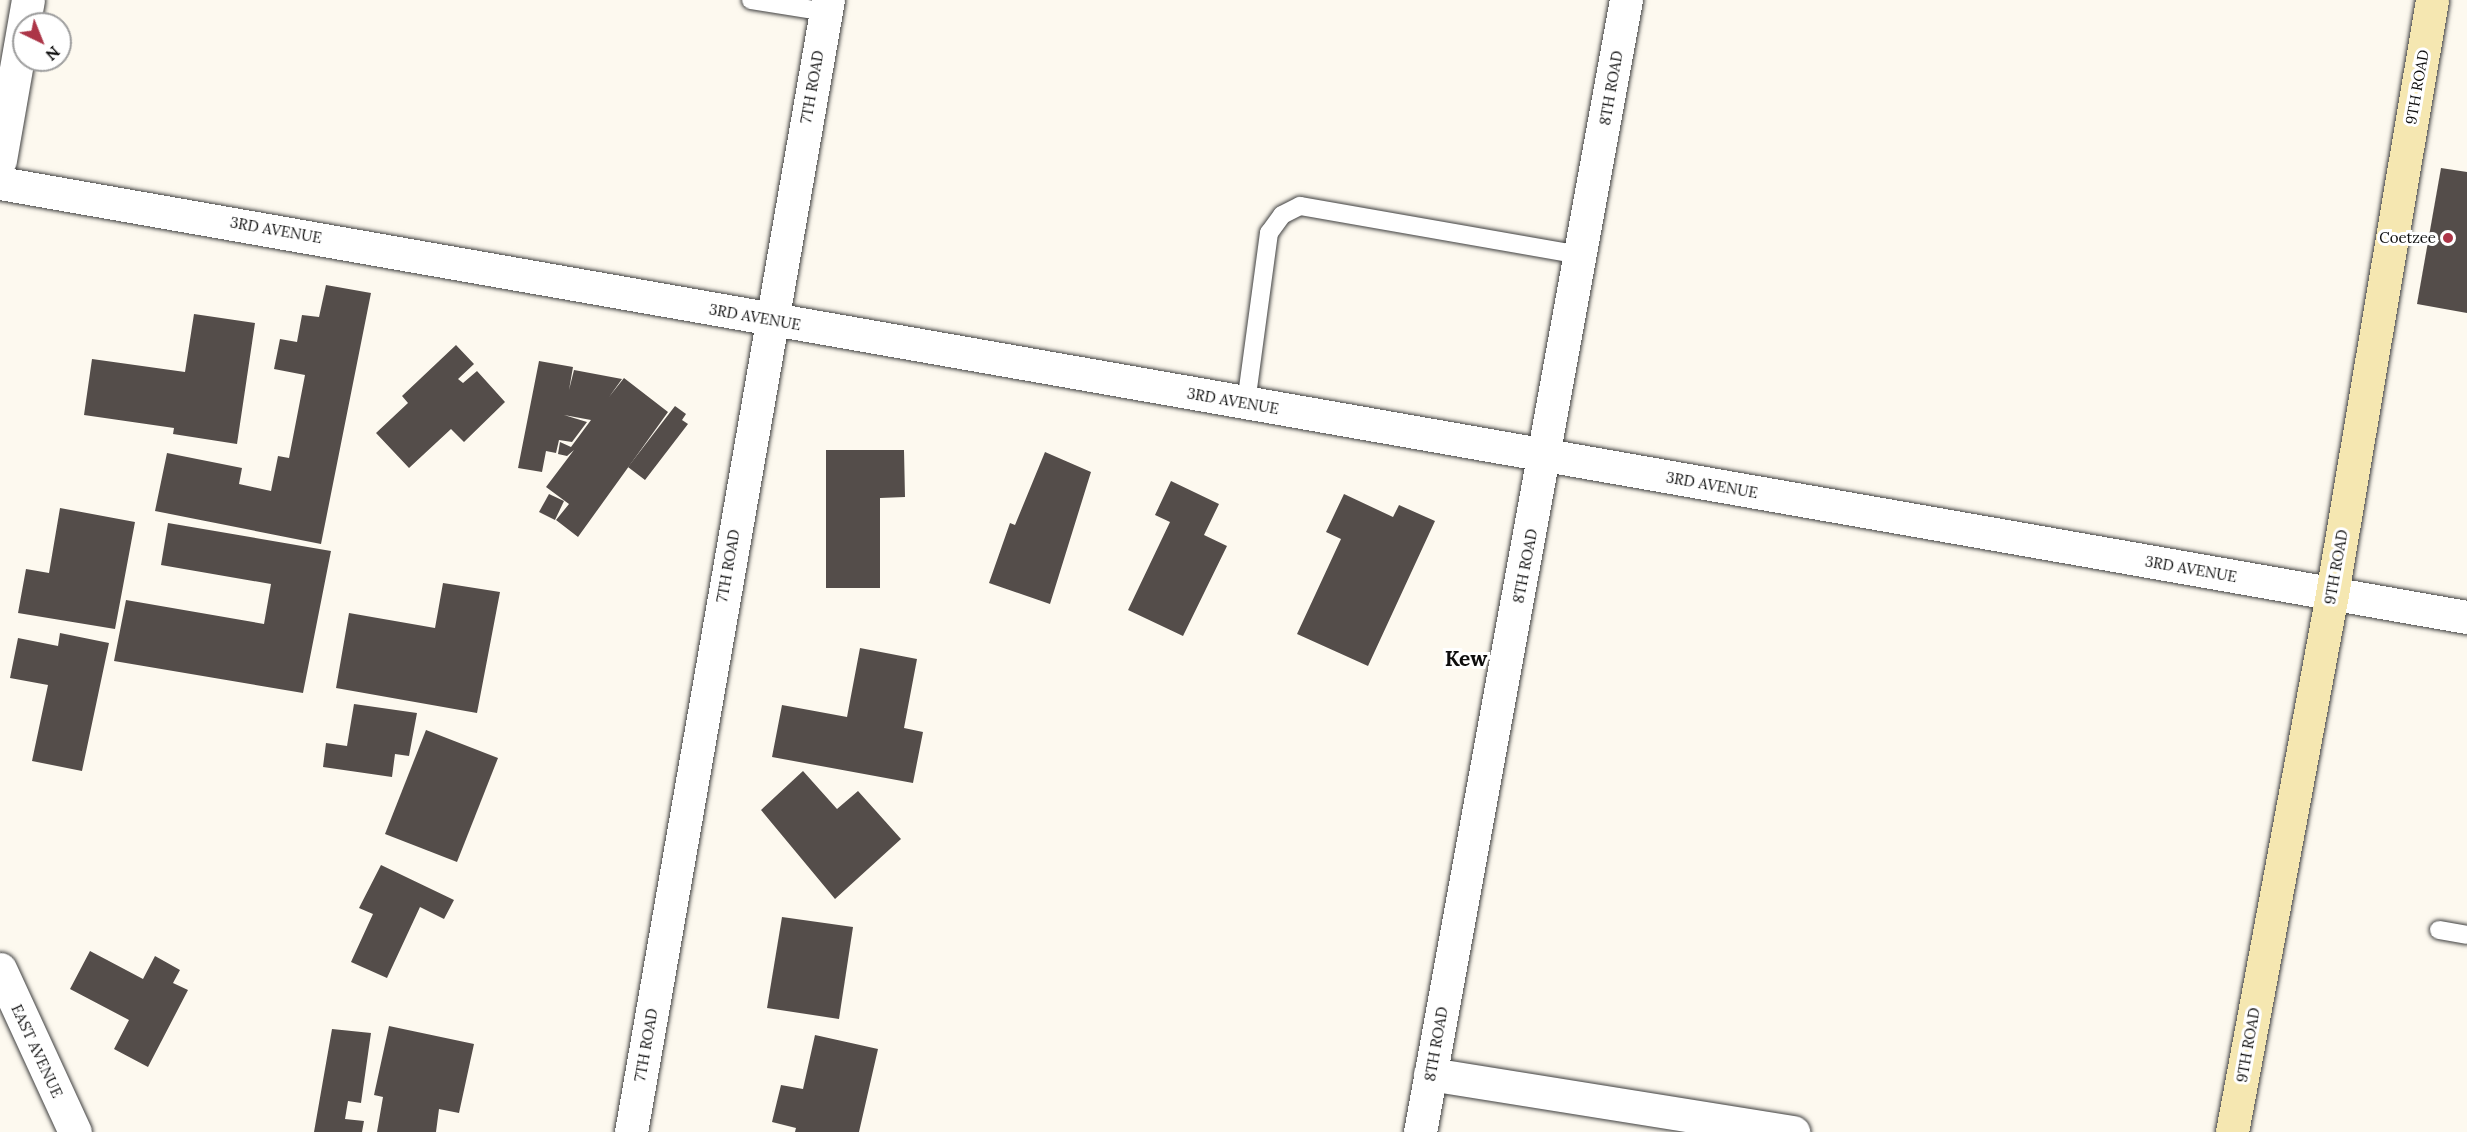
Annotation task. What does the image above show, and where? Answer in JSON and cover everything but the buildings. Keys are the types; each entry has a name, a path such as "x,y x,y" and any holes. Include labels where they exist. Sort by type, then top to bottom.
{"main road":[{"name":"9TH ROAD","path":"2232,1132 2332,594 2432,0"}],"street":[{"path":"0,160 28,0"},
{"name":"8TH ROAD","path":"1420,1132 1546,455 1626,0"},
{"name":"7TH ROAD","path":"631,1132 770,320 827,6"},
{"name":"3RD AVENUE","path":"0,183 2467,617"},
{"name":"EAST AVENUE","path":"0,969 75,1132"},
{"path":"1430,1074 1793,1132"}],"lane":[{"path":"751,0 827,6"},
{"path":"1246,403 1269,233 1282,215 1300,206 1581,255"},
{"path":"2439,930 2467,935"}],"place":[{"name":"Coetzee","path":"2448,238"}],"district":[{"name":"Kew","path":"1466,659"}]}
